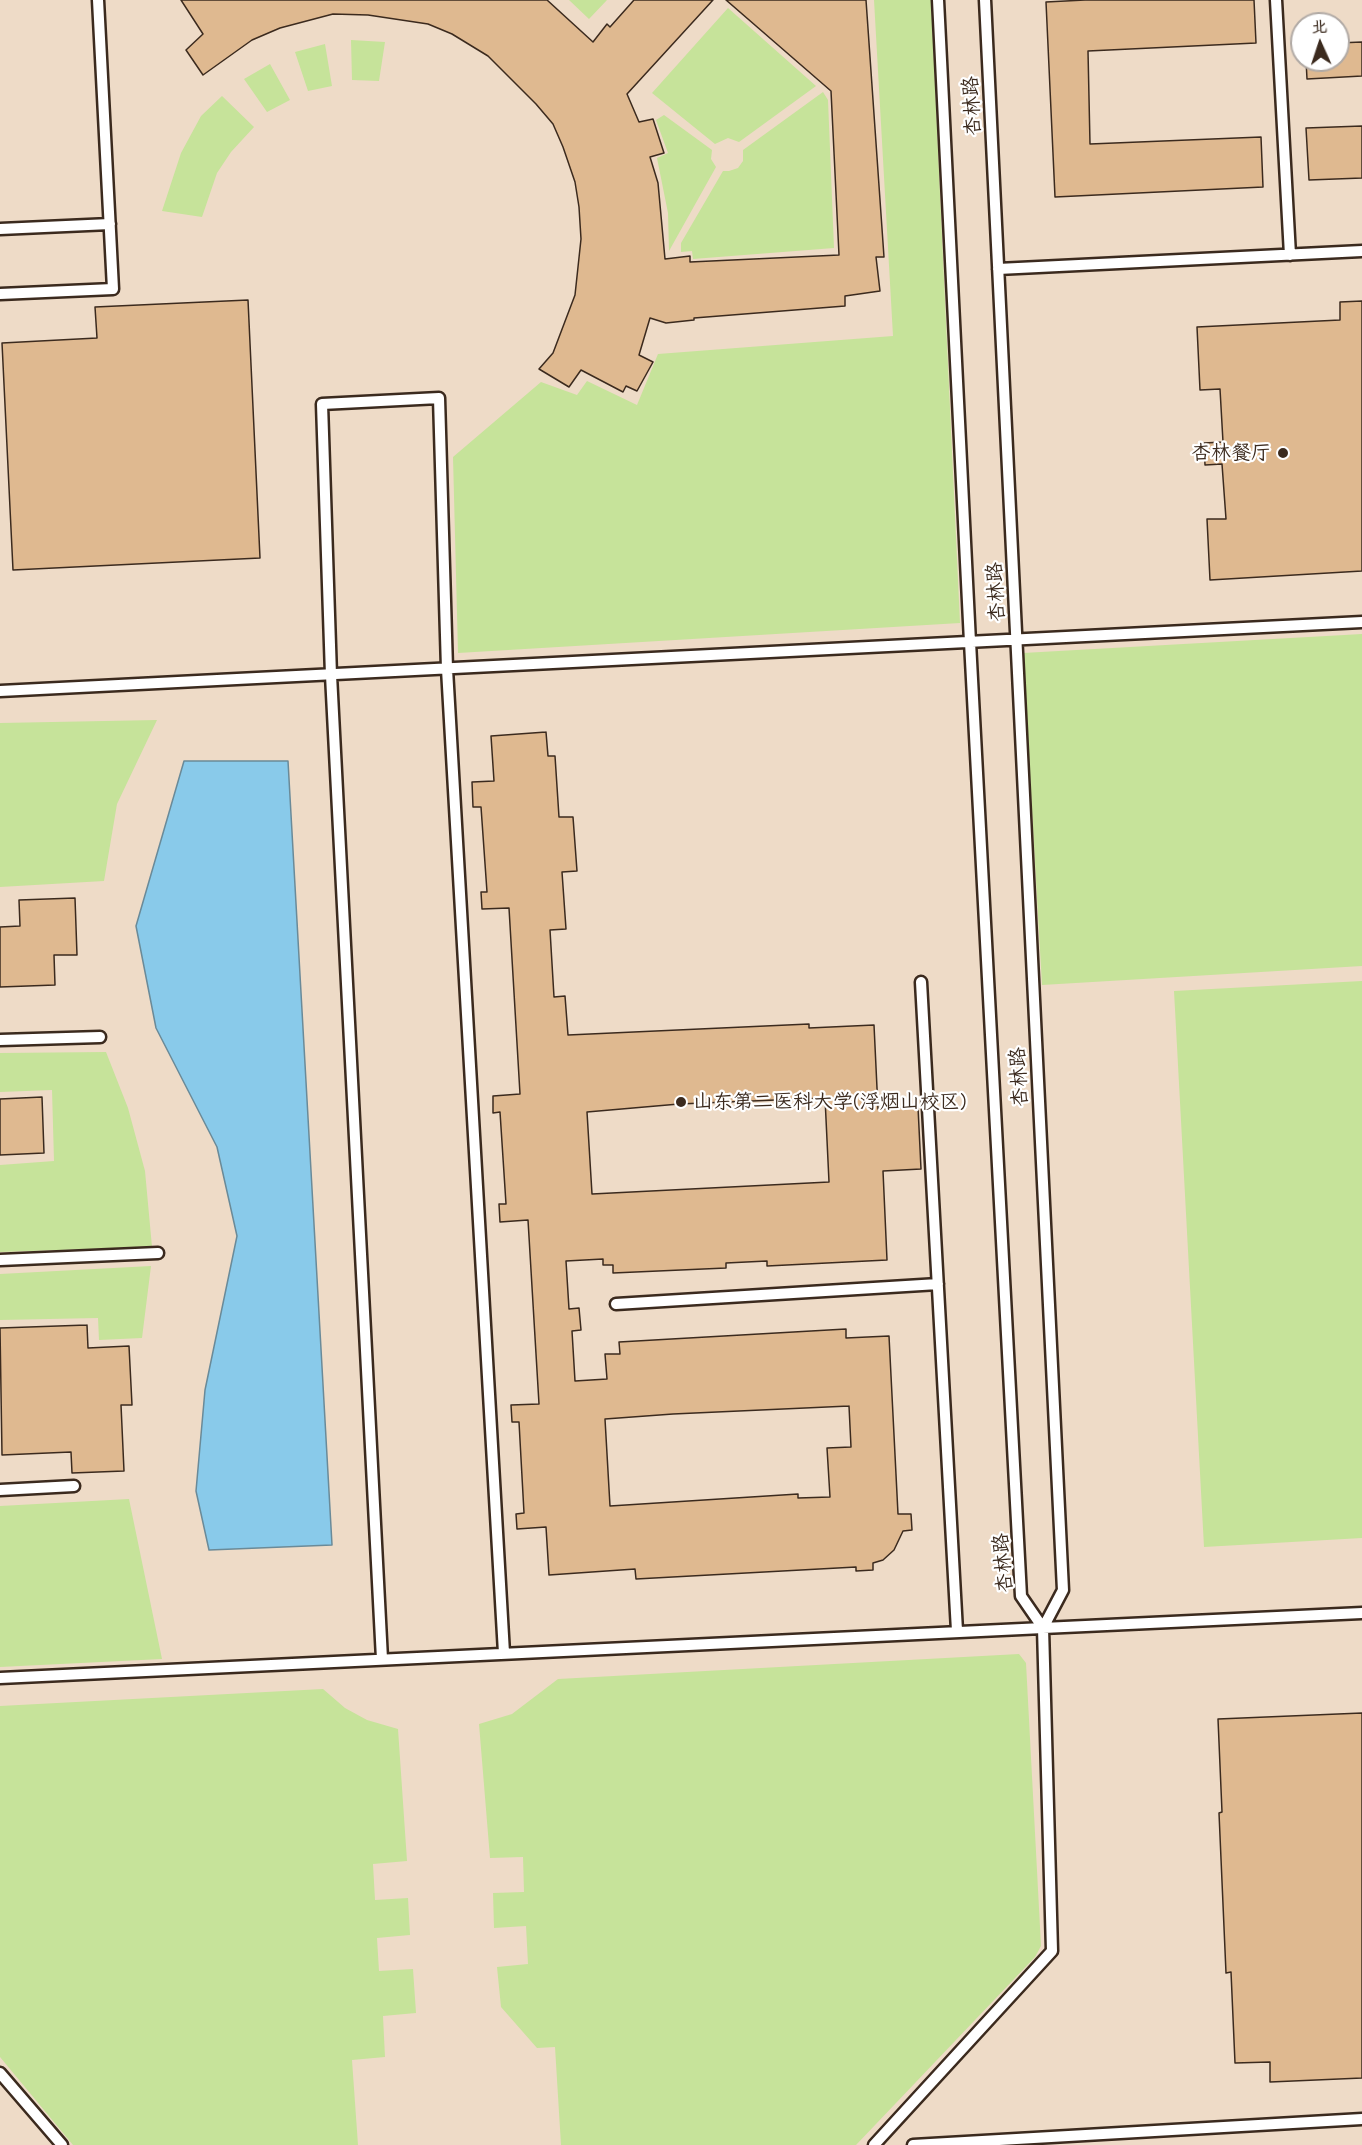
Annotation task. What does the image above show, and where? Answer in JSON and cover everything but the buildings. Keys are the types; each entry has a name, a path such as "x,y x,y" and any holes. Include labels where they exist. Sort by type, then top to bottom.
{"lane":[{"path":"0,294 113,289 98,0"},
{"name":"杏林路","path":"938,0 1021,1596 1043,1628 1063,1590 985,0"},
{"path":"1276,0 1290,255"},
{"path":"0,229 110,224"},
{"path":"998,269 1362,251"},
{"path":"382,1659 331,675 322,404 439,398 447,669 504,1653"},
{"path":"0,691 1362,622"},
{"path":"921,982 957,1631"},
{"path":"0,1040 100,1037"},
{"path":"0,1260 158,1253"},
{"path":"616,1304 938,1284"},
{"path":"0,1490 74,1486"},
{"path":"0,1678 1362,1613"},
{"path":"874,2145 1052,1951 1043,1628"},
{"path":"0,2073 62,2145"},
{"path":"913,2145 1362,2119"}],"shaded area":[{"name":"山东第二医科大学(浮烟山校区)","path":"0,0 1362,0 1362,2145 0,2145"}],"green space":[{"path":"569,0 607,0 589,19"},
{"path":"874,0 931,0 960,623 458,653 453,457 541,382 577,395 587,381 637,405 658,354 893,336"},
{"path":"728,8 816,86 739,142 728,138 715,144 652,93"},
{"path":"351,40 385,42 379,81 352,80"},
{"path":"325,44 332,86 308,91 295,52"},
{"path":"270,64 290,100 267,112 244,79"},
{"path":"823,92 828,100 834,248 693,259 692,251 681,252 681,243 723,171 738,168 743,161 743,150"},
{"path":"222,96 254,127 231,152 217,173 202,217 162,211 181,153 201,116"},
{"path":"664,115 712,150 711,159 716,167 669,251 668,213 657,158 668,153 656,120"},
{"path":"1362,634 1362,966 1042,985 1023,653"},
{"path":"157,720 117,804 104,881 0,887 0,723"},
{"path":"1362,981 1362,1538 1204,1547 1174,991"},
{"path":"106,1052 128,1108 145,1171 152,1247 0,1252 0,1165 54,1161 52,1090 0,1092 0,1053"},
{"path":"151,1266 142,1338 99,1340 98,1318 0,1320 0,1274"},
{"path":"129,1499 162,1659 0,1667 0,1506"},
{"path":"1019,1654 1026,1663 1041,1946 1035,1957 856,2145 561,2145 555,2047 537,2048 501,2007 497,1967 528,1964 526,1926 494,1928 493,1893 524,1892 523,1857 490,1858 479,1724 512,1714 558,1679"},
{"path":"323,1689 345,1708 367,1720 398,1729 407,1861 373,1864 375,1900 408,1898 410,1935 377,1938 379,1971 413,1969 416,2013 383,2016 385,2057 352,2060 358,2145 73,2145 0,2057 0,1706"}],"water":[{"path":"184,761 288,761 332,1545 209,1550 196,1491 205,1390 237,1236 217,1147 156,1028 136,926"}],"place":[{"name":"杏林餐厅","path":"1283,453"},
{"name":"山东第二医科大学(浮烟山校区)","path":"681,1102"}]}
